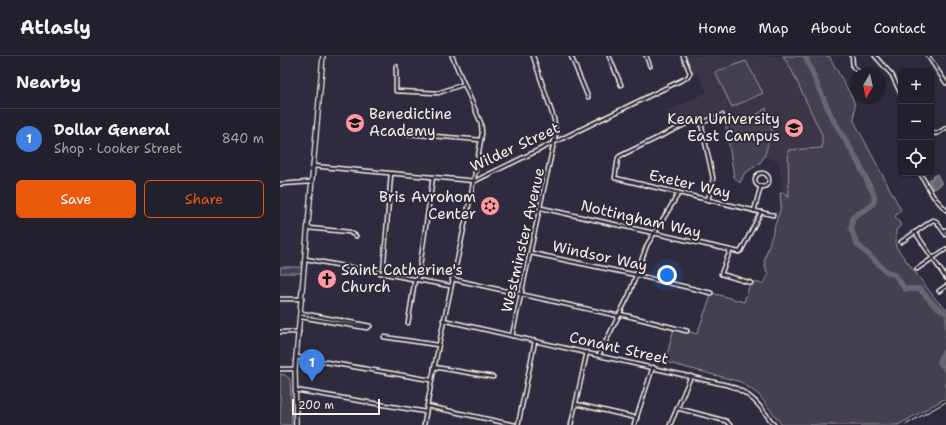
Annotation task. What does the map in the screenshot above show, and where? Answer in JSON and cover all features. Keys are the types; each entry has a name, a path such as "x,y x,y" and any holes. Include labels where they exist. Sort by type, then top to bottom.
{"main road":[{"path":"296,425 295,369 303,299 312,166 323,56"}],"street":[{"path":"424,425 450,286 475,181 481,140 481,123 452,56"},
{"name":"Westminster Avenue","path":"512,336 541,208 556,133 554,119 533,56"},
{"path":"571,56 588,97"},
{"path":"609,56 621,85"},
{"path":"646,56 650,66"},
{"name":"Wilder Street","path":"312,166 475,181 690,75 684,56"},
{"path":"852,56 854,68"},
{"path":"875,56 892,75 898,88"},
{"path":"928,56 946,83"},
{"path":"396,66 396,91 438,93 464,84"},
{"path":"708,200 713,178 701,123 722,115"},
{"name":"Exeter Way","path":"701,123 696,121 690,122 620,156 618,158 615,178 774,215"},
{"path":"934,133 946,128"},
{"path":"385,132 481,140"},
{"path":"763,173 768,177 769,181 765,186 761,186 756,183 755,179 757,175 763,173"},
{"path":"383,273 392,174"},
{"path":"922,176 933,196 946,210"},
{"path":"408,323 417,279 433,177"},
{"path":"280,184 311,182"},
{"path":"754,210 761,186"},
{"path":"599,355 619,315 643,254 653,234 679,193"},
{"name":"Nottingham Way","path":"541,208 736,252 741,251 760,212"},
{"path":"901,242 934,220 945,230 946,235"},
{"path":"308,228 349,232 356,236"},
{"path":"915,232 946,278"},
{"path":"917,269 946,249"},
{"path":"730,251 721,274 751,283"},
{"name":"Windsor Way","path":"531,252 636,275 711,294"},
{"path":"306,259 450,286"},
{"path":"452,279 687,331"},
{"path":"938,291 946,286"},
{"path":"280,299 303,299"},
{"path":"301,315 370,326 367,328 348,323"},
{"name":"Conant Street","path":"443,320 731,386 745,391 756,401 774,425"},
{"path":"280,332 299,332"},
{"path":"384,337 438,345"},
{"path":"427,406 517,425 535,341"},
{"path":"571,425 588,352"},
{"path":"296,357 432,380"},
{"path":"434,367 493,377"},
{"path":"634,425 653,367"},
{"path":"280,370 295,369"},
{"path":"670,425 691,376"},
{"path":"295,390 426,412"},
{"path":"576,404 637,418"},
{"path":"677,408 726,421 730,425"}],"shaded area":[{"name":"Kean University East Campus","path":"684,56 783,56 791,69 822,135 828,181 825,181 790,205 780,193 782,193 779,161 764,157 772,131 755,116 721,121 719,117 674,131 666,112 707,92 698,73 692,75"},
{"path":"783,56 829,56 850,93 850,104 855,104 854,121 901,210 895,216 901,225 896,230 896,247 937,301 946,308 946,398 898,425 782,425 759,395 741,382 665,362 674,328 697,334 712,293 744,302 751,281 762,284 768,276 764,261 781,206 780,193 785,193 786,196 789,197 788,150 822,148 822,135 791,69"},
{"path":"746,61 763,93 732,107 715,72"},
{"path":"766,108 772,131 764,157 760,163 744,174 740,183 734,177 725,120 755,116"},
{"path":"937,174 942,184 933,189 929,180"},
{"path":"280,267 302,267 302,273 280,273"},
{"path":"280,374 285,375 290,379 292,425 280,425"}],"waterway":[{"path":"805,56 831,116 855,156 874,195 871,206 853,217 851,229 857,244 886,271 895,275 905,289 920,289 934,305 946,313"},
{"path":"946,351 941,356 940,362 946,370"}],"railway":[{"path":"905,425 946,402"}],"place":[{"name":"Benedictine Academy","path":"355,123"},
{"name":"Kean University East Campus","path":"794,128"},
{"name":"Bris Avrohom Center","path":"490,206"},
{"name":"Saint Catherine's Church","path":"327,279"},
{"name":"Dollar General","path":"312,382"}]}
